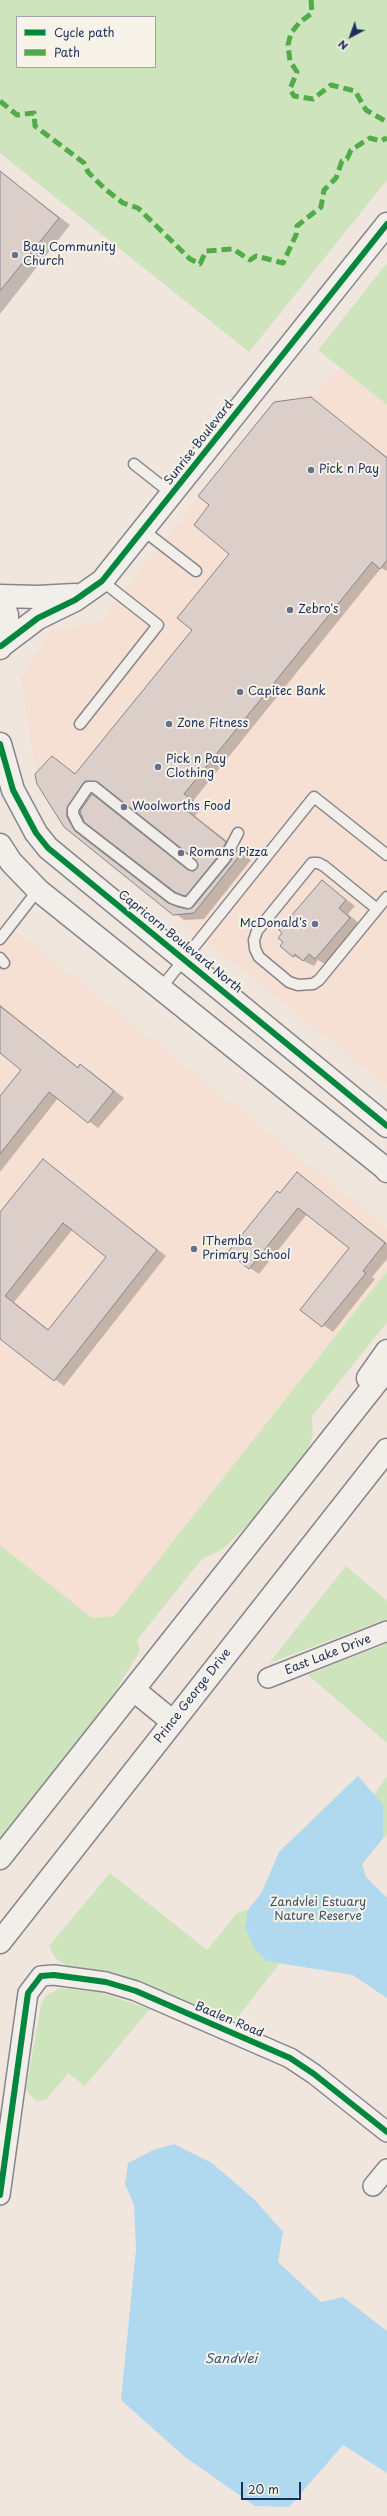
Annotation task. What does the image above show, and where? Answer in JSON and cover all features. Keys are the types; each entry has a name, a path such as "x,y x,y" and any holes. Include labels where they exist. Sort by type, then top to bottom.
{"street":[{"name":"Sunrise Boulevard","path":"1,647 38,618 96,586 172,494 387,224"},
{"path":"1,647 7,626 7,615 0,597 55,597 96,586"},
{"name":"Capricorn Boulevard North","path":"0,744 13,790 36,833 48,848 387,1126"},
{"path":"0,845 11,862 38,890 387,1170"},
{"path":"317,1456 387,1351"},
{"path":"0,1858 387,1369"},
{"name":"Prince George Drive","path":"0,1942 387,1450"},
{"name":"East Lake Drive","path":"268,1678 387,1632"},
{"path":"134,1690 173,1722"},
{"name":"Baalen Road","path":"0,2195 28,1993 41,1976 54,1974 106,1982 136,1991 290,2058 314,2074 387,2132"},
{"path":"372,2186 387,2169"}],"lane":[{"path":"134,464 172,494"},
{"path":"143,530 196,571"},
{"path":"80,724 158,625 96,586"},
{"path":"192,865 94,787 88,787 74,809 73,814 79,826 172,898 180,901 188,902 225,858 238,833"},
{"path":"161,988 314,797 387,855"},
{"path":"377,909 324,866 318,862 312,863 257,931 254,940 255,949 259,956 289,982 298,985 313,984 319,980 387,897"},
{"path":"0,939 38,890"}],"shaded area":[{"path":"339,368 387,406 387,1086 64,827 37,784 21,677 52,629 100,622 273,401 316,394"},
{"name":"IThemba Primary School","path":"0,918 387,1227 387,1271 114,1616 92,1618 0,1545"}],"green space":[{"path":"0,0 387,0 387,180 249,352 0,153"},
{"path":"387,263 387,405 318,350"},
{"path":"387,1271 387,1322 312,1416 313,1435 307,1453 261,1511 223,1549 201,1560 137,1640 140,1651 101,1714 0,1841 0,1545 92,1618 114,1616"},
{"path":"346,1566 387,1601 387,1619 269,1663"},
{"path":"387,1643 387,1743 308,1675"},
{"path":"358,1776 374,1795 387,1776 387,1834 362,1864 366,1877 387,1898 387,1998 353,1975 280,1963 234,2022 145,1984 99,1971 67,1966 55,1958 49,1946 110,1873 207,1950 237,1913 248,1910 262,1892 279,1852"},
{"path":"60,1988 98,1992 150,2009 85,2086 68,2073 46,2100 37,2101 29,2094 26,2088 41,2005 46,1996"}],"water":[{"name":"Zandvlei Estuary Nature Reserve","path":"358,1776 383,1805 383,1838 362,1864 366,1877 387,1898 387,1998 353,1975 266,1961 253,1946 245,1927 248,1910 262,1892 279,1852"},
{"name":"Sandvlei","path":"174,2144 212,2163 255,2200 283,2232 278,2262 321,2302 343,2297 387,2331 387,2473 343,2445 289,2507 255,2506 185,2457 121,2400 136,2249 134,2205 125,2184 128,2163 153,2150"}],"building":[{"name":"Bay Community Church","path":"0,171 59,218 0,291"},
{"path":"311,397 387,458 387,560 380,569 372,562 184,794 193,801 186,810 226,842 220,854 186,896 182,895 175,892 84,822 80,811 92,794 188,870 194,871 198,866 196,860 98,782 85,781 67,809 67,817 75,831 168,903 178,907 187,909 193,907 230,862 237,850 241,854 194,913 173,915 64,827 37,784 35,774 52,756 75,774 192,630 177,618 229,554 194,525 209,505 198,496 274,402"},
{"name":"McDonald's","path":"322,880 346,900 339,908 350,918 315,959 309,954 303,961 295,954 293,957 280,946 283,942 278,938 282,933 279,930"},
{"path":"0,1006 78,1068 80,1064 114,1091 88,1123 49,1092 0,1154 0,1096 21,1070 0,1053"},
{"path":"43,1159 157,1250 54,1381 0,1339 0,1212","holes":["63,1223 106,1257 48,1330 5,1296"]},
{"path":"297,1172 385,1243 363,1271 366,1273 322,1327 300,1310 349,1248 298,1208 249,1269 228,1252 277,1191 280,1193"}],"marked path":[{"path":"311,0 312,13 300,22 291,33 288,45 290,61 297,72 290,89 294,96 313,99 331,85 355,91 366,110 387,122"},
{"path":"0,101 17,115 34,113 35,126 84,163 88,172 105,189 123,203 138,208 190,259 200,264 206,251 233,249 250,260 256,256 283,263 296,235 297,226 321,207 324,190 336,178 342,161 347,159 351,150 370,138 380,141 387,138"}],"cycle path":[{"path":"1,646 38,618 75,600 102,581 387,224"},
{"path":"0,744 13,790 36,833 48,848 387,1126"},
{"path":"0,2195 28,1993 41,1976 54,1975 106,1982 136,1991 290,2058 314,2074 387,2132"}],"place":[{"name":"Bay Community Church","path":"15,255"},
{"name":"Pick n Pay","path":"311,470"},
{"name":"Zebro's","path":"290,610"},
{"name":"Capitec Bank","path":"240,692"},
{"name":"Zone Fitness","path":"169,724"},
{"name":"Pick n Pay Clothing","path":"158,767"},
{"name":"Woolworths Food","path":"124,807"},
{"name":"Romans Pizza","path":"181,853"},
{"name":"McDonald's","path":"315,924"},
{"name":"IThemba Primary School","path":"194,1249"}]}
